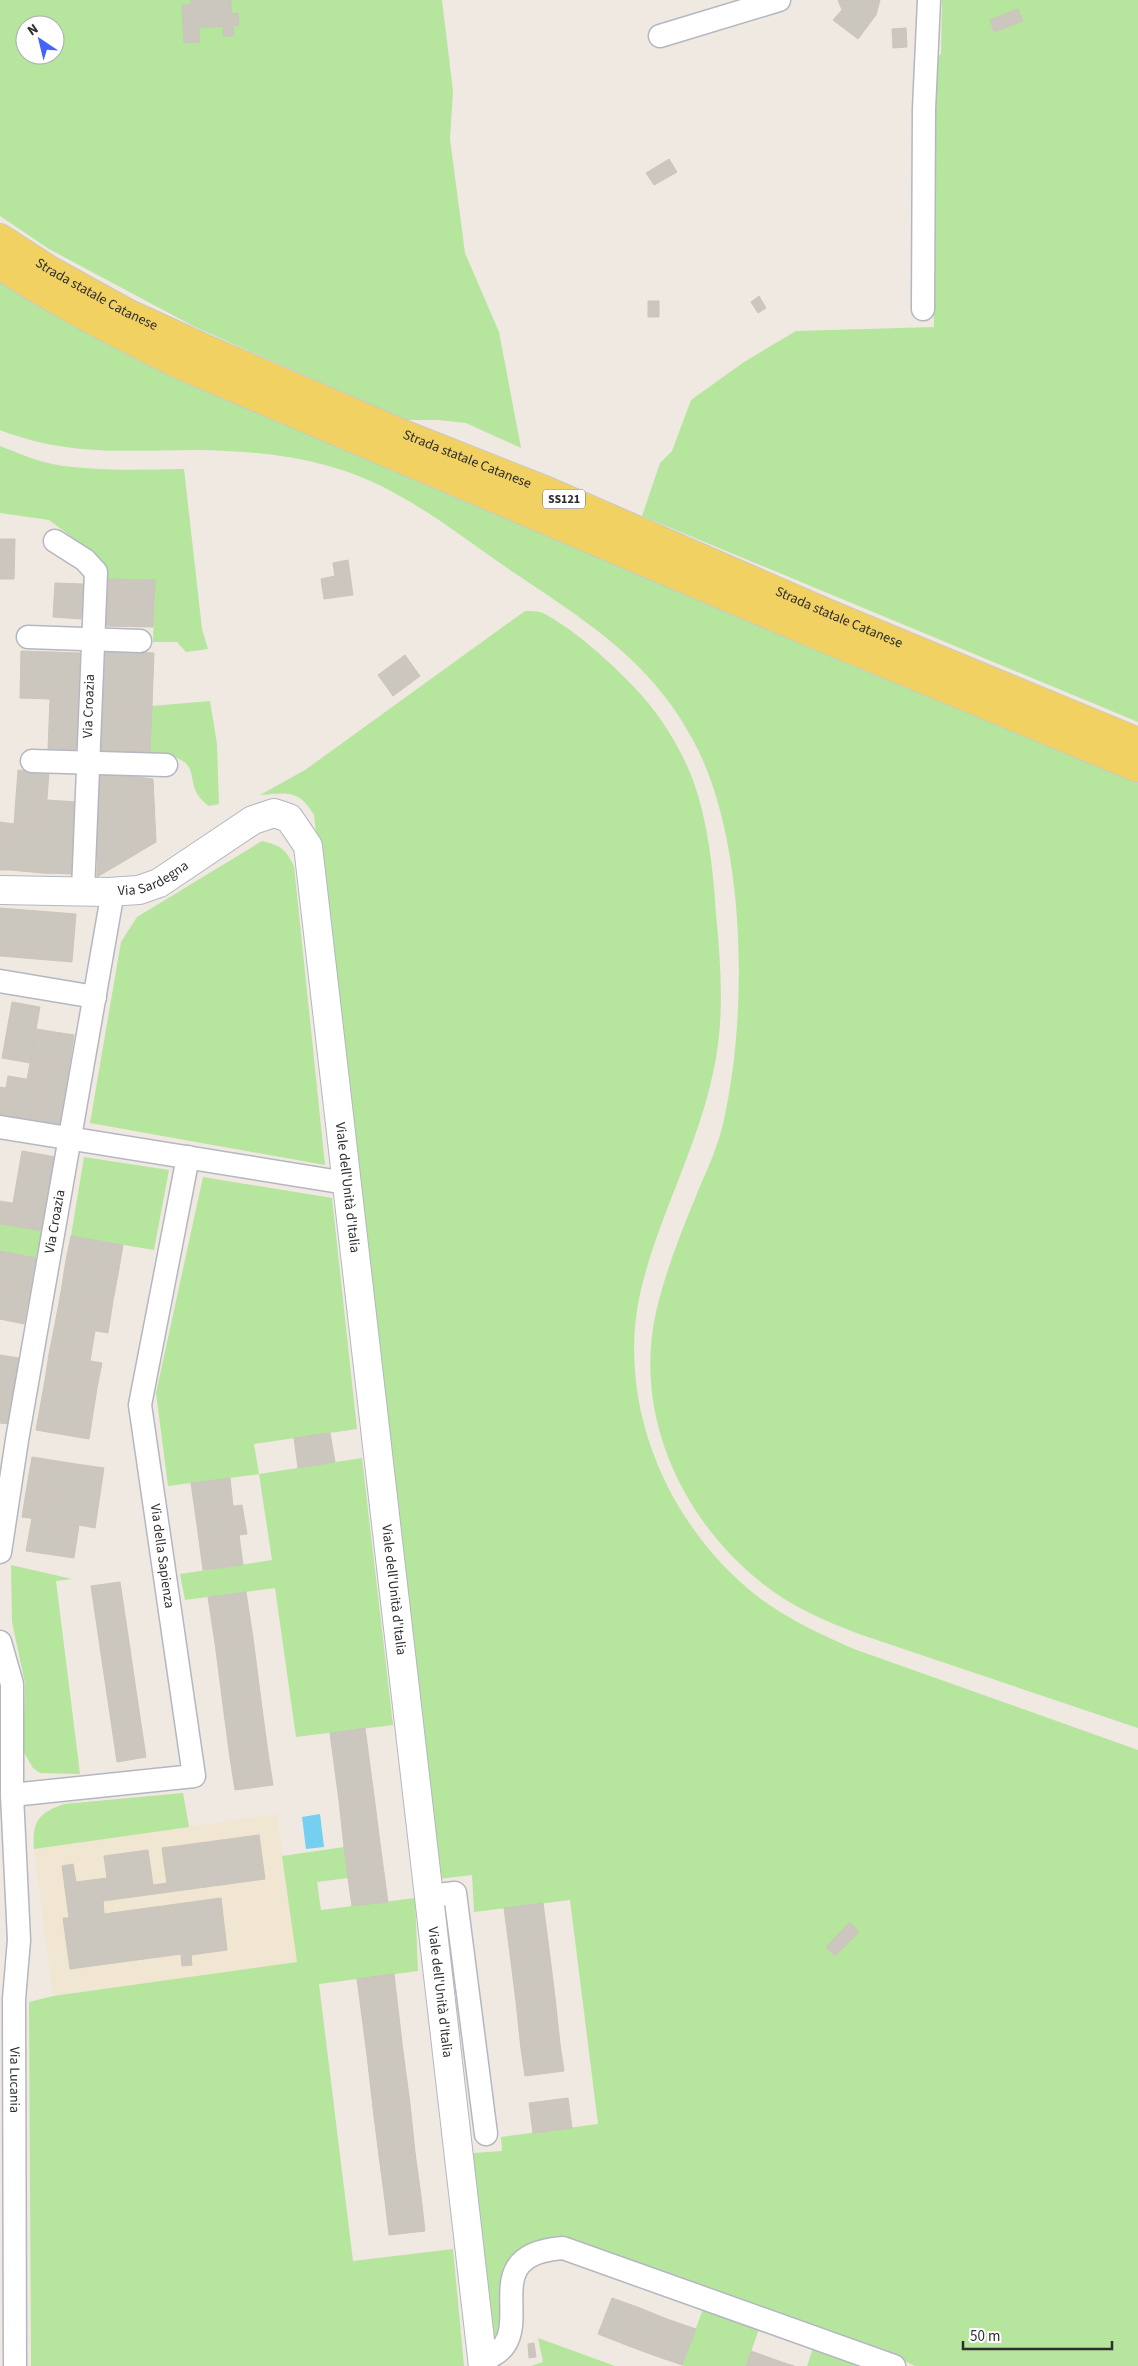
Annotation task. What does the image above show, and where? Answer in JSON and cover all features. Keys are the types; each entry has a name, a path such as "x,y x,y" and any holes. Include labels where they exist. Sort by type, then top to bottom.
{"main road":[{"name":"Strada statale Catanese","path":"0,238 50,271 119,308 199,346 408,436 547,491 829,614 1138,742"},
{"name":"Strada statale Catanese","path":"0,265 24,281 107,328 178,364 819,636 1138,768"}],"street":[{"path":"660,36 779,0"},
{"path":"923,309 924,109 929,0"},
{"name":"Via Croazia","path":"55,541 85,560 96,572 83,891"},
{"path":"28,637 140,641"},
{"path":"32,761 166,765"},
{"name":"Via Sardegna","path":"0,890 139,890 159,882 253,820 274,813 290,818"},
{"name":"Viale dell'Unità d'Italia","path":"290,818 308,846 429,1896 492,2362"},
{"name":"Via Croazia","path":"0,1552 8,1438 70,1138 113,891"},
{"path":"0,981 94,998"},
{"path":"0,1127 346,1182"},
{"name":"Via della Sapienza","path":"12,1795 194,1776 140,1405 188,1157"},
{"path":"0,1642 12,1684 12,1795"},
{"name":"Via Lucania","path":"12,1795 19,1940 7,1986 15,2366"},
{"path":"429,1896 455,1893 486,2134"},
{"path":"492,2362 504,2347 512,2330 510,2291 514,2274 520,2261 544,2249 564,2248 894,2366"}],"shaded area":[{"path":"277,1814 297,1962 53,1996 34,1849"}],"green space":[{"path":"0,0 442,0 453,91 450,139 465,253 499,332 521,448 466,423 439,420 406,420 195,327 49,249 0,216"},
{"path":"942,0 1138,0 1138,722 642,516 660,463 672,451 691,400 744,362 796,331 934,327 931,62 941,54"},
{"path":"0,278 180,378 812,648 1138,783 1138,1728 859,1634 821,1619 797,1606 763,1584 734,1558 709,1529 687,1497 670,1463 658,1427 652,1389 651,1351 656,1312 673,1256 714,1153 723,1124 731,1081 739,982 738,930 733,878 724,828 711,782 694,742 676,712 656,686 634,662 585,621 425,511 398,495 350,473 300,459 249,452 197,450 121,451 74,448 50,445 0,430"},
{"path":"0,446 55,465 78,468 184,469 202,629 208,649 186,652 177,642 153,642 155,580 107,579 104,563 49,520 0,513"},
{"path":"525,611 543,613 579,637 624,677 652,708 675,742 688,767 698,796 709,846 721,993 717,1053 699,1125 661,1226 644,1278 636,1322 635,1366 641,1410 653,1453 672,1494 695,1532 724,1566 757,1596 792,1619 854,1649 1138,1750 1138,2366 915,2366 881,2350 534,2244 494,2340 473,2153 502,2151 501,2137 598,2124 570,1900 474,1912 472,1875 439,1879 314,815 303,801 292,794 260,795 305,770"},
{"path":"210,701 217,744 219,804 209,806 195,789 188,766 182,760 150,753 152,706"},
{"path":"262,841 274,844 282,849 294,866 325,1165 90,1123 121,942 137,917"},
{"path":"84,1157 169,1170 154,1250 71,1236"},
{"path":"203,1177 332,1198 357,1429 254,1444 259,1474 168,1486 156,1393"},
{"path":"0,1224 43,1231 36,1258 0,1251"},
{"path":"362,1458 393,1725 296,1737 275,1588 185,1600 180,1574 272,1560 259,1474"},
{"path":"11,1565 72,1579 56,1581 80,1774 40,1773 33,1768 23,1751 25,1683 12,1622"},
{"path":"183,1793 189,1827 34,1849 34,1832 38,1820 55,1807 64,1804"},
{"path":"344,1847 348,1878 317,1882 321,1910 415,1898 418,1971 319,1984 353,2261 453,2249 464,2366 31,2366 29,2002 53,1996 297,1962 282,1856"},
{"path":"703,2309 759,2329 746,2366 682,2366"},
{"path":"538,2338 615,2366 531,2366 543,2362"},
{"path":"813,2348 866,2366 807,2366"}],"water":[{"path":"320,1814 324,1847 306,1849 302,1817"}],"building":[{"path":"231,0 231,14 238,13 239,25 233,26 234,36 223,36 223,26 199,28 200,42 184,43 182,5 190,5 190,1"},
{"path":"838,0 880,0 876,15 858,39 833,20 842,10"},
{"path":"1018,9 1023,21 994,32 990,20"},
{"path":"906,28 907,47 893,48 892,29"},
{"path":"669,159 677,172 654,185 646,173"},
{"path":"759,296 766,308 758,313 751,302"},
{"path":"648,301 659,301 659,317 648,317"},
{"path":"0,539 15,539 14,579 0,579"},
{"path":"348,560 353,595 338,597 333,563"},
{"path":"335,576 338,597 324,599 321,579"},
{"path":"107,579 155,580 154,603 106,602"},
{"path":"55,583 83,584 81,619 53,617"},
{"path":"106,602 154,603 153,627 105,626"},
{"path":"21,651 80,653 78,700 20,698"},
{"path":"103,651 154,653 152,706 101,705"},
{"path":"405,655 420,676 393,696 378,675"},
{"path":"50,699 78,700 76,750 48,749"},
{"path":"101,705 152,706 150,753 99,751"},
{"path":"18,770 49,772 45,825 14,824"},
{"path":"99,773 130,776 131,857 97,877"},
{"path":"130,776 153,779 156,842 131,857"},
{"path":"47,800 77,802 72,874 42,873"},
{"path":"0,822 14,824 11,870 0,870"},
{"path":"14,824 45,825 42,873 11,870"},
{"path":"0,908 76,914 72,962 0,956"},
{"path":"12,1002 40,1007 30,1063 2,1058"},
{"path":"36,1029 74,1035 69,1069 30,1063"},
{"path":"30,1063 69,1069 59,1126 31,1121 38,1081 27,1079"},
{"path":"8,1076 38,1081 31,1121 1,1116"},
{"path":"0,1087 6,1088 1,1116 0,1116"},
{"path":"22,1151 56,1157 47,1209 13,1203"},
{"path":"0,1201 47,1209 43,1231 0,1224"},
{"path":"71,1236 123,1245 119,1269 66,1260"},
{"path":"0,1251 36,1258 30,1291 0,1286"},
{"path":"66,1260 119,1269 113,1301 61,1292"},
{"path":"0,1286 30,1291 24,1324 0,1319"},
{"path":"61,1292 113,1301 108,1333 55,1324"},
{"path":"55,1324 95,1331 90,1361 49,1354"},
{"path":"49,1354 102,1363 97,1388 45,1380"},
{"path":"0,1355 19,1358 13,1394 0,1392"},
{"path":"45,1380 97,1388 89,1439 36,1430"},
{"path":"0,1392 13,1394 9,1424 0,1423"},
{"path":"330,1433 335,1462 298,1468 294,1438"},
{"path":"32,1457 76,1464 71,1493 27,1486"},
{"path":"76,1464 104,1468 95,1528 67,1523"},
{"path":"230,1478 233,1506 195,1511 191,1483"},
{"path":"27,1486 71,1493 67,1523 22,1517"},
{"path":"242,1505 247,1534 199,1540 195,1511"},
{"path":"32,1518 79,1525 74,1558 26,1551"},
{"path":"239,1535 243,1565 203,1570 199,1540"},
{"path":"120,1582 130,1649 101,1654 91,1586"},
{"path":"246,1592 253,1638 215,1643 208,1597"},
{"path":"253,1638 262,1708 224,1713 215,1643"},
{"path":"130,1649 137,1697 108,1701 101,1654"},
{"path":"137,1697 146,1757 117,1762 108,1701"},
{"path":"262,1708 268,1753 230,1758 224,1713"},
{"path":"365,1728 374,1796 339,1801 330,1733"},
{"path":"268,1753 273,1785 235,1790 230,1758"},
{"path":"374,1796 380,1843 344,1847 339,1801"},
{"path":"259,1835 265,1879 103,1901 104,1914 221,1898 227,1950 191,1955 192,1965 182,1966 181,1954 70,1969 63,1918 69,1918 62,1866 73,1864 76,1882 107,1878 104,1856 148,1850 153,1885 167,1883 162,1848"},
{"path":"380,1843 384,1873 348,1878 344,1847"},
{"path":"384,1873 388,1902 352,1906 348,1878"},
{"path":"543,1903 549,1949 510,1954 504,1908"},
{"path":"850,1922 859,1932 835,1956 826,1947"},
{"path":"549,1949 555,1997 516,2002 510,1954"},
{"path":"394,1974 403,2051 367,2055 357,1979"},
{"path":"555,1997 560,2044 521,2049 516,2002"},
{"path":"560,2044 564,2071 525,2076 521,2049"},
{"path":"403,2051 410,2104 373,2108 367,2055"},
{"path":"568,2098 572,2128 533,2133 529,2103"},
{"path":"410,2104 415,2152 379,2156 373,2108"},
{"path":"415,2152 421,2196 385,2201 379,2156"},
{"path":"421,2196 425,2231 389,2235 385,2201"},
{"path":"612,2298 640,2308 626,2345 598,2334"},
{"path":"640,2308 667,2319 653,2355 626,2345"},
{"path":"667,2319 696,2329 682,2365 653,2355"},
{"path":"534,2343 536,2357 529,2358 528,2344"},
{"path":"751,2351 779,2361 777,2366 746,2366"},
{"path":"779,2361 794,2366 777,2366"}]}
